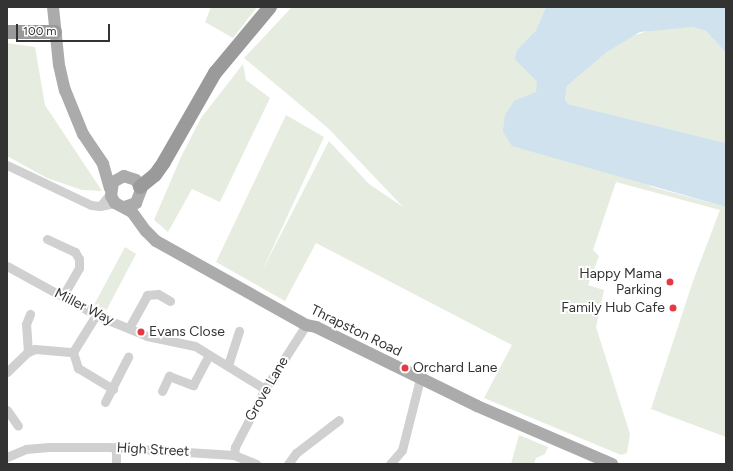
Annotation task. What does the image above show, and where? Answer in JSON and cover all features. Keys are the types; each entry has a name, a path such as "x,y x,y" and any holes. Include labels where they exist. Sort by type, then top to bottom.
{"highway":[{"path":"140,193 164,162 215,73 270,7"},
{"path":"7,32 55,32"}],"main road":[{"path":"54,11 59,65 73,112 83,134 103,164 115,198 131,206 140,193"},
{"path":"103,164 124,176 136,180 140,193 142,225"},
{"path":"115,198 113,182 124,176"},
{"name":"Thrapston Road","path":"115,198 156,241 306,325 316,328 420,379 612,464"}],"street":[{"path":"7,165 91,205 100,206 115,198"},
{"path":"47,239 76,252 79,259 79,268 63,296"},
{"name":"Miller Way","path":"7,266 96,315 147,336 195,346 266,389"},
{"path":"129,328 147,295 158,294 170,301"},
{"path":"28,352 26,324 30,314"},
{"path":"96,315 73,352 78,368 113,390"},
{"name":"Grove Lane","path":"234,455 235,447 266,389 306,325"},
{"path":"228,365 239,331"},
{"path":"7,372 28,352 35,350 73,352"},
{"path":"162,391 169,376 193,386 209,355"},
{"path":"104,402 113,390 128,358"},
{"path":"390,464 402,450 420,379"},
{"path":"7,410 18,426"},
{"path":"288,464 296,453 339,420"},
{"name":"High Street","path":"7,457 26,449 71,446 116,447 234,455 256,464"},
{"path":"116,447 116,464"}],"shaded area":[{"path":"211,7 257,7 233,38 205,22"},
{"path":"292,7 546,7 536,30 517,50 514,59 537,82 537,92 515,100 652,187 726,207 726,437 651,409 693,281 720,210 616,182 593,250 599,256 588,285 604,290 596,327 630,434 627,453 621,455 484,398 512,345 316,243 285,301 216,262 286,115 324,137 262,271 329,141 369,184 403,207 328,128 244,58"},
{"path":"692,27 706,31 726,53 726,143 568,104 565,100 567,86 607,52 630,37 653,29"},
{"path":"7,43 35,47 45,105 102,191 82,190 47,178 7,156"},
{"path":"243,64 246,80 270,98 220,202 192,189 168,232 154,220 181,157 201,118"},
{"path":"125,247 136,254 106,311 94,305"},
{"path":"519,435 548,447 545,454 536,458 534,464 511,464"}],"water":[{"path":"546,7 726,8 726,53 706,31 692,27 640,32 607,52 567,86 565,100 568,104 726,143 726,207 512,146 503,132 505,115 515,100 536,92 537,82 514,59 517,50 536,30"}],"place":[{"name":"Happy Mama Parking","path":"670,282"},
{"name":"Family Hub Cafe","path":"673,308"},
{"name":"Evans Close","path":"141,332"},
{"name":"Orchard Lane","path":"405,368"}]}
